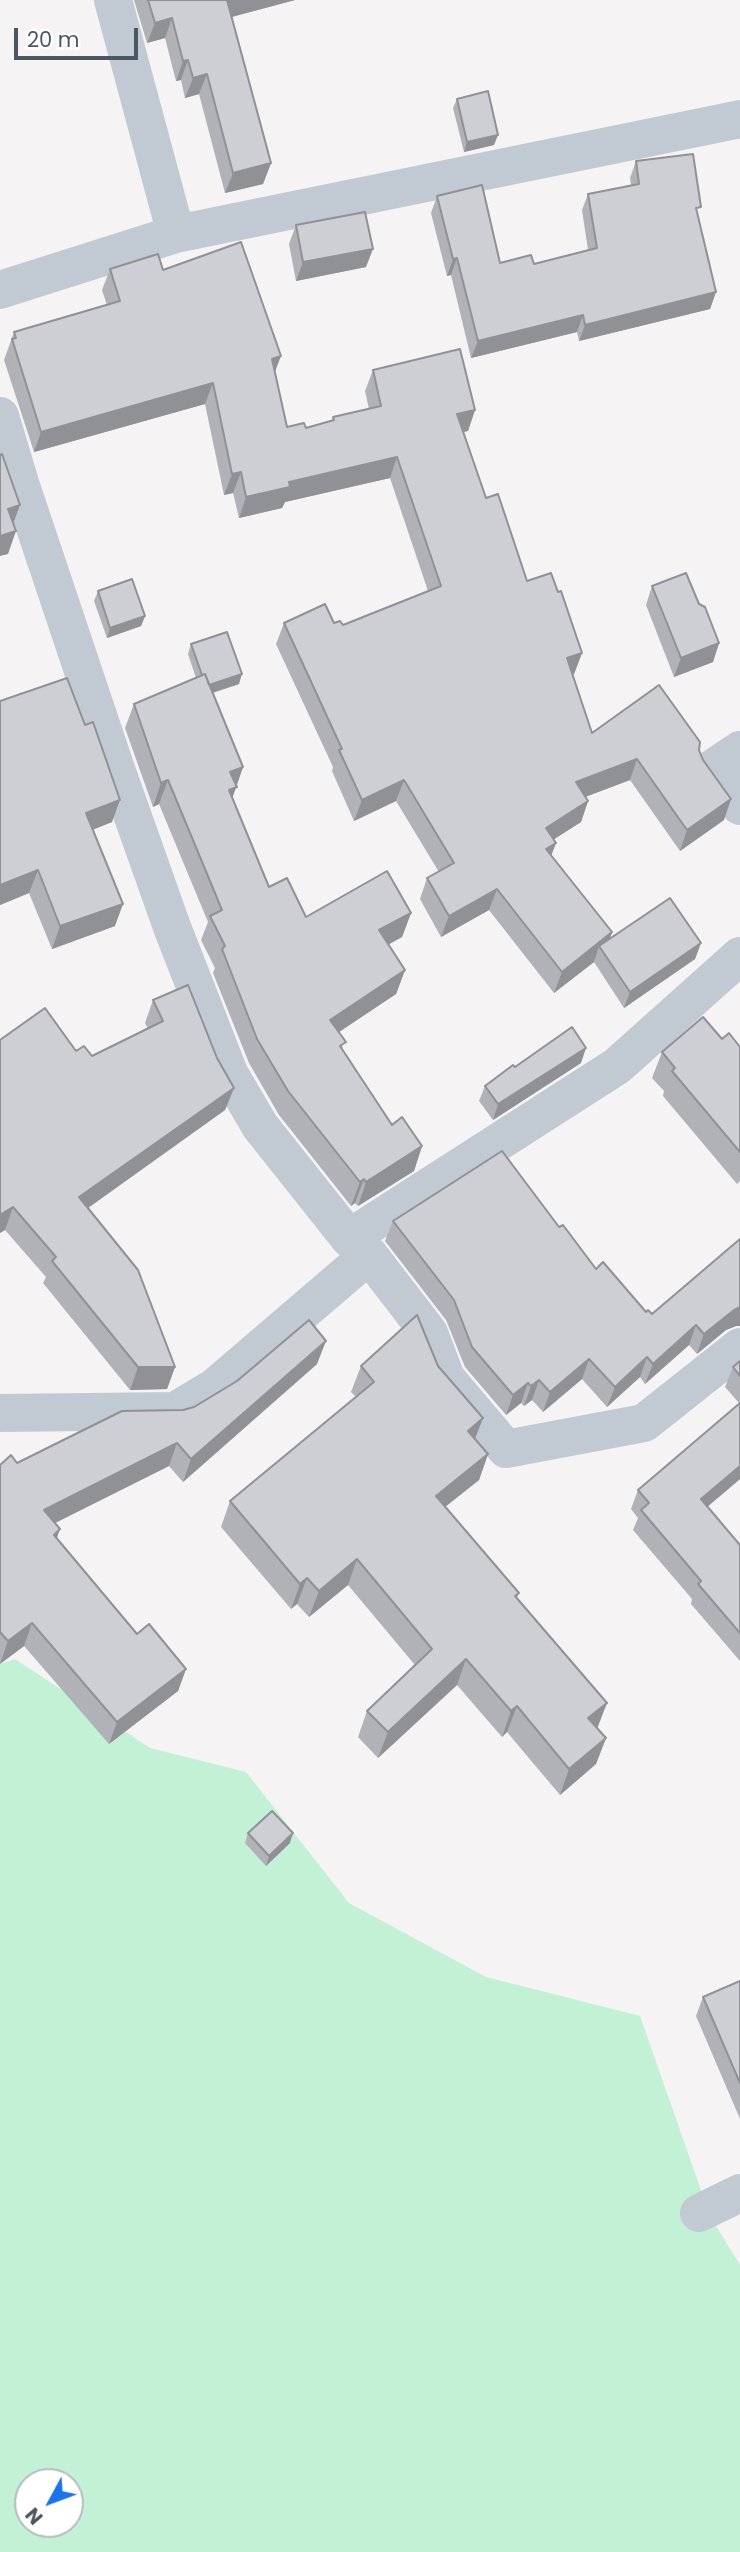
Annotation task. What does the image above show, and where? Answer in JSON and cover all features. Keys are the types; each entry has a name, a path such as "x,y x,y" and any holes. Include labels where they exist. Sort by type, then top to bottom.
{"street":[{"path":"113,0 176,234"},
{"path":"0,289 176,234 740,119"},
{"path":"0,416 116,769 172,927 229,1073 260,1126 429,1333 446,1378 506,1449 644,1423 740,1347"},
{"path":"740,750 713,768 740,806"},
{"path":"0,1413 175,1411 215,1387 359,1247 617,1066 740,956"},
{"path":"699,2213 740,2193"}],"green space":[{"path":"15,1659 150,1748 246,1772 349,1903 486,1977 640,2016 710,2216 740,2265 740,2552 0,2552 0,1664"}],"building":[{"path":"148,0 227,0 271,163 233,173 207,74 193,78 188,60 183,61 172,18 155,23"},
{"path":"488,91 498,135 467,142 457,99"},
{"path":"693,154 701,207 696,208 716,292 585,325 583,315 478,341 457,258 453,259 437,196 482,185 500,263 531,255 534,264 597,248 588,194 639,184 636,161"},
{"path":"365,212 373,249 303,262 296,225"},
{"path":"241,242 281,356 272,359 287,427 304,423 306,428 334,420 333,417 381,406 373,370 460,349 475,410 457,414 486,498 498,494 527,581 551,573 558,592 561,591 582,653 567,658 592,733 659,685 700,742 699,750 703,760 731,799 687,830 637,759 576,782 588,801 546,828 556,843 546,849 612,932 562,972 497,889 449,916 427,878 454,863 404,780 362,800 339,750 342,749 284,623 325,604 334,623 340,621 343,625 441,586 397,457 289,482 290,487 246,497 241,472 232,474 213,383 41,432 12,339 16,338 14,332 120,301 110,269 158,254 163,270"},
{"path":"2,454 20,505 8,509 16,531 0,536 0,455"},
{"path":"686,573 699,604 705,607 719,643 681,658 652,586"},
{"path":"132,579 145,616 110,628 98,591"},
{"path":"227,632 242,674 209,685 205,674 202,675 191,644"},
{"path":"205,674 243,767 230,772 237,787 229,790 269,887 287,878 306,917 387,871 411,913 379,930 405,970 330,1020 346,1042 340,1046 392,1125 402,1117 422,1146 366,1182 364,1179 360,1182 288,1091 257,1039 222,949 225,946 210,916 222,910 168,780 161,783 134,704"},
{"path":"67,678 85,725 93,722 120,800 86,813 123,904 60,926 38,870 0,885 0,701"},
{"path":"670,898 701,943 630,992 599,946"},
{"path":"188,985 217,1058 234,1088 79,1197 138,1270 175,1367 138,1367 52,1261 56,1257 13,1207 0,1215 0,1040 45,1008 76,1051 84,1046 92,1056 163,1021 153,1000"},
{"path":"703,1017 722,1039 729,1033 740,1047 740,1152 672,1071 675,1068 662,1052"},
{"path":"572,1027 586,1048 498,1104 485,1086"},
{"path":"502,1151 559,1227 563,1225 596,1269 603,1262 646,1312 648,1310 652,1314 740,1239 740,1307 704,1334 696,1325 653,1364 647,1357 615,1387 589,1359 550,1392 539,1380 531,1386 528,1383 513,1395 472,1347 454,1300 393,1221"},
{"path":"417,1315 438,1366 483,1418 468,1431 488,1454 436,1496 519,1593 515,1596 607,1703 588,1718 606,1738 569,1769 517,1706 511,1711 466,1659 388,1732 367,1711 432,1649 357,1559 319,1591 307,1578 300,1584 230,1501 374,1382 361,1366"},
{"path":"309,1320 326,1341 191,1459 177,1443 44,1510 60,1529 54,1535 137,1634 149,1624 186,1669 117,1722 32,1623 8,1641 0,1632 0,1465 11,1455 17,1463 122,1411 183,1410 194,1407 237,1381"},
{"path":"740,1361 740,1376 733,1367"},
{"path":"740,1403 740,1466 701,1499 740,1545 740,1633 698,1584 701,1581 641,1510 649,1503 638,1490"},
{"path":"272,1811 293,1833 269,1856 248,1833"},
{"path":"740,1981 740,2083 703,1997"}]}
